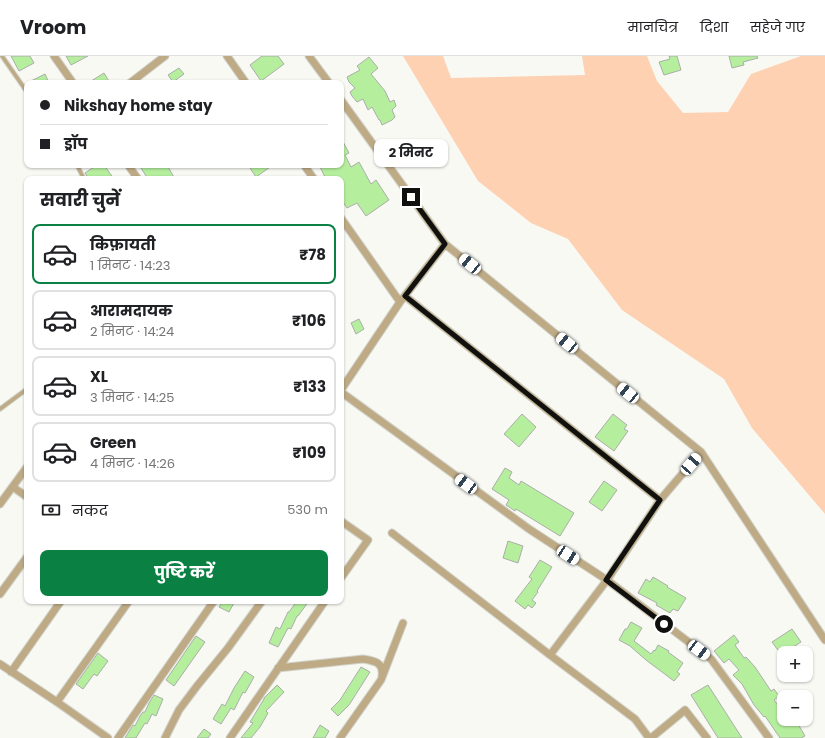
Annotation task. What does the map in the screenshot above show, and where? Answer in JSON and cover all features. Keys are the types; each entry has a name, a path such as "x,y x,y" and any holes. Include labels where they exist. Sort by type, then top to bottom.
{"street":[{"path":"54,56 71,80"},
{"path":"134,80 165,56"},
{"path":"227,56 244,80"},
{"path":"309,56 326,80"},
{"path":"344,104 445,244 701,452 825,640"},
{"path":"344,222 400,302"},
{"path":"344,386 400,302 445,244"},
{"path":"405,296 660,500"},
{"path":"344,393 529,529 606,580 711,659 769,738"},
{"path":"550,655 606,580 660,500 701,452"},
{"path":"0,504 24,471"},
{"path":"13,487 24,495"},
{"path":"344,523 368,540 344,574"},
{"path":"392,533 550,655 636,719 650,738 685,710 707,738"},
{"path":"0,594 24,560"},
{"path":"11,672 59,604"},
{"path":"57,702 127,604"},
{"path":"118,738 212,604"},
{"path":"165,738 179,710 228,648 260,604"},
{"path":"230,738 323,604"},
{"path":"340,738 381,680 403,623"},
{"path":"278,668 363,659 375,661 381,665 383,671 381,680"},
{"path":"0,664 108,738"}],"lane":[{"path":"2,56 24,88"},
{"path":"0,409 24,391"}],"shaded area":[{"path":"403,56 443,56 451,78 585,75 582,56 647,56 657,81 683,113 728,112 751,74 801,56 825,56 825,514 752,428 724,379 622,310 568,239 531,223 478,181"}],"building":[{"path":"11,56 30,56 34,63 19,71"},
{"path":"66,56 88,56 71,65"},
{"path":"262,56 278,56 284,64 262,80 260,80 250,65"},
{"path":"669,56 677,56 681,70 664,75 659,62 670,59"},
{"path":"729,56 757,56 758,58 743,62 744,65 732,68"},
{"path":"369,57 378,68 371,74 385,91 390,102 394,100 396,106 392,110 395,117 382,125 372,107 368,110 363,99 357,102 352,96 350,92 355,88 349,82 347,77 360,70 357,66"},
{"path":"179,68 184,74 176,80 172,80 168,75"},
{"path":"104,73 108,80 93,80"},
{"path":"45,74 48,80 33,80"},
{"path":"344,144 349,153 345,155 351,167 359,162 371,184 376,180 389,200 366,216 357,203 347,208 344,204 344,176 324,176 320,168 344,168"},
{"path":"92,168 106,168 112,176 87,176 85,173"},
{"path":"141,168 169,168 173,176 146,176"},
{"path":"250,168 269,168 257,176 255,176"},
{"path":"359,319 364,329 356,334 351,323"},
{"path":"522,414 536,427 519,447 504,434"},
{"path":"613,414 627,425 624,429 628,431 614,451 595,437"},
{"path":"505,468 512,472 509,478 519,485 521,481 574,513 560,536 516,509 515,511 506,505 509,500 492,489"},
{"path":"604,481 617,490 602,511 589,502"},
{"path":"508,541 523,546 518,563 503,558"},
{"path":"540,560 552,567 532,600 536,603 532,608 528,605 525,609 515,601 532,579 529,577"},
{"path":"653,577 686,598 678,611 673,609 670,613 656,605 657,603 638,593 646,579 650,582"},
{"path":"221,604 233,604 229,612 219,607"},
{"path":"295,604 307,604 297,616 291,629 288,628 278,647 269,643 276,627 280,629"},
{"path":"631,622 642,628 634,641 651,654 654,650 655,651 658,645 669,651 668,652 683,663 677,672 680,674 674,681 630,646 619,640"},
{"path":"792,629 801,642 795,646 777,646 777,649 772,642"},
{"path":"734,635 739,642 735,645 744,658 746,657 755,667 771,691 774,689 777,693 777,698 774,700 777,704 777,726 799,726 805,736 801,738 780,738 765,716 764,717 754,705 742,684 733,675 739,670 729,659 724,663 714,651"},
{"path":"196,636 205,642 174,686 166,680"},
{"path":"98,653 108,661 97,676 94,674 83,689 76,684"},
{"path":"361,667 370,672 349,705 338,716 331,709 340,700"},
{"path":"245,671 254,677 245,693 243,692 234,710 231,708 221,724 213,719 222,704 225,706"},
{"path":"277,685 284,692 266,711 268,713 260,727 251,738 241,738 253,723 250,722 264,698"},
{"path":"708,685 742,738 718,738 691,695"},
{"path":"154,695 163,699 156,716 152,714 147,724 145,723 136,738 125,738 133,725 135,726 143,712 145,712"},
{"path":"320,725 329,731 325,738 313,738"},
{"path":"204,729 211,734 208,738 197,738"}],"route":[{"path":"411,197 445,244 405,296 660,500 606,580 664,624"}]}
